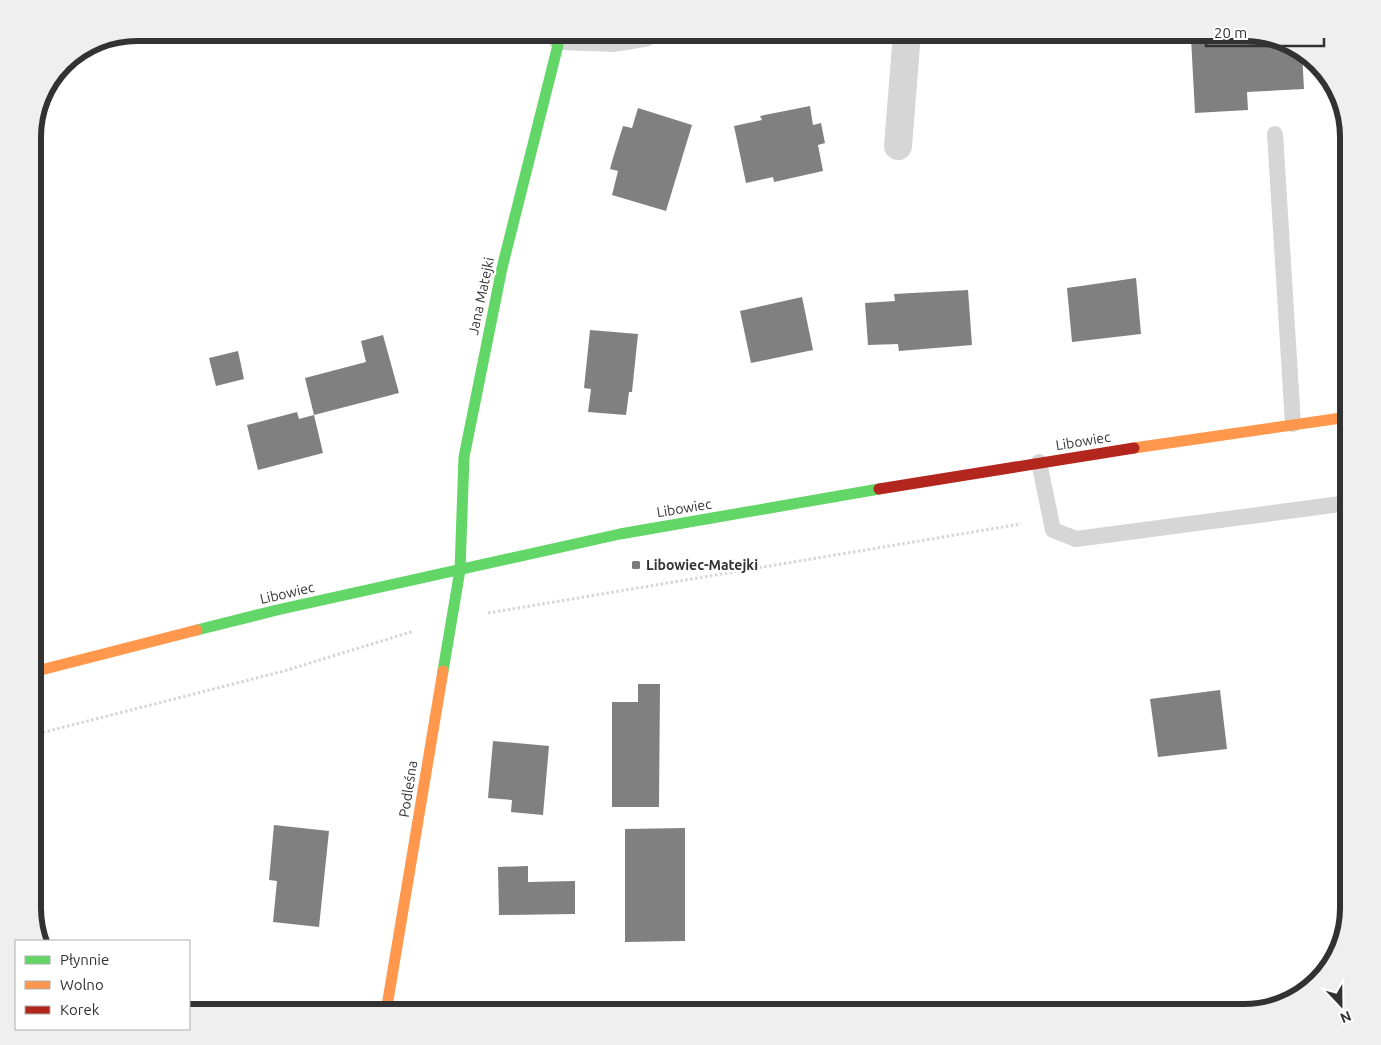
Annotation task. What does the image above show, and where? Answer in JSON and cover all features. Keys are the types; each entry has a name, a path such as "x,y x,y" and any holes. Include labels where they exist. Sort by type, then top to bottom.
{"street":[{"name":"Jana Matejki","path":"460,570 464,456 502,268 558,41"},
{"path":"898,146 906,41"},
{"name":"Libowiec","path":"41,670 277,610 620,534 1039,462 1340,418"},
{"name":"Podleśna","path":"387,1004 460,570"}],"lane":[{"path":"1275,134 1293,424"},
{"path":"1039,462 1053,530 1076,539 1340,504"}],"path":[{"path":"41,733 284,671 452,619 1050,520"}],"building":[{"path":"1191,41 1262,43 1286,51 1302,61 1304,89 1247,92 1248,110 1195,113"},
{"path":"810,106 813,125 821,123 825,143 818,145 823,171 774,182 773,177 746,183 734,126 762,120 760,116"},
{"path":"638,108 692,125 666,211 612,195 618,171 610,169 613,158 623,126 632,128"},
{"path":"1136,278 1141,334 1072,342 1067,288"},
{"path":"968,290 972,345 899,351 898,344 868,345 865,303 895,301 894,294"},
{"path":"802,297 813,350 751,363 740,311"},
{"path":"590,330 638,334 632,392 629,392 626,415 588,412 591,389 584,388"},
{"path":"383,335 399,393 314,415 305,378 366,362 361,341"},
{"path":"238,351 244,379 216,386 209,358"},
{"path":"297,412 299,419 314,415 323,453 258,470 247,425"},
{"path":"638,684 660,684 659,807 612,807 612,702 638,702"},
{"path":"1220,690 1227,749 1158,757 1150,699"},
{"path":"493,741 549,746 543,815 511,812 512,800 488,798"},
{"path":"274,825 329,831 319,927 273,922 277,881 269,880"},
{"path":"685,828 685,941 625,942 625,829"},
{"path":"528,866 528,882 575,881 575,914 499,915 498,867"}],"traffic: fast":[{"path":"443,671 460,570 464,457 502,268 559,41"},
{"path":"197,630 277,610 620,534 879,489"}],"traffic: slow":[{"path":"1134,448 1340,418"},
{"path":"41,670 197,630"},
{"path":"387,1004 443,671"}],"traffic: jam":[{"path":"879,489 1134,448"}],"place":[{"name":"Libowiec-Matejki","path":"636,565"}]}
